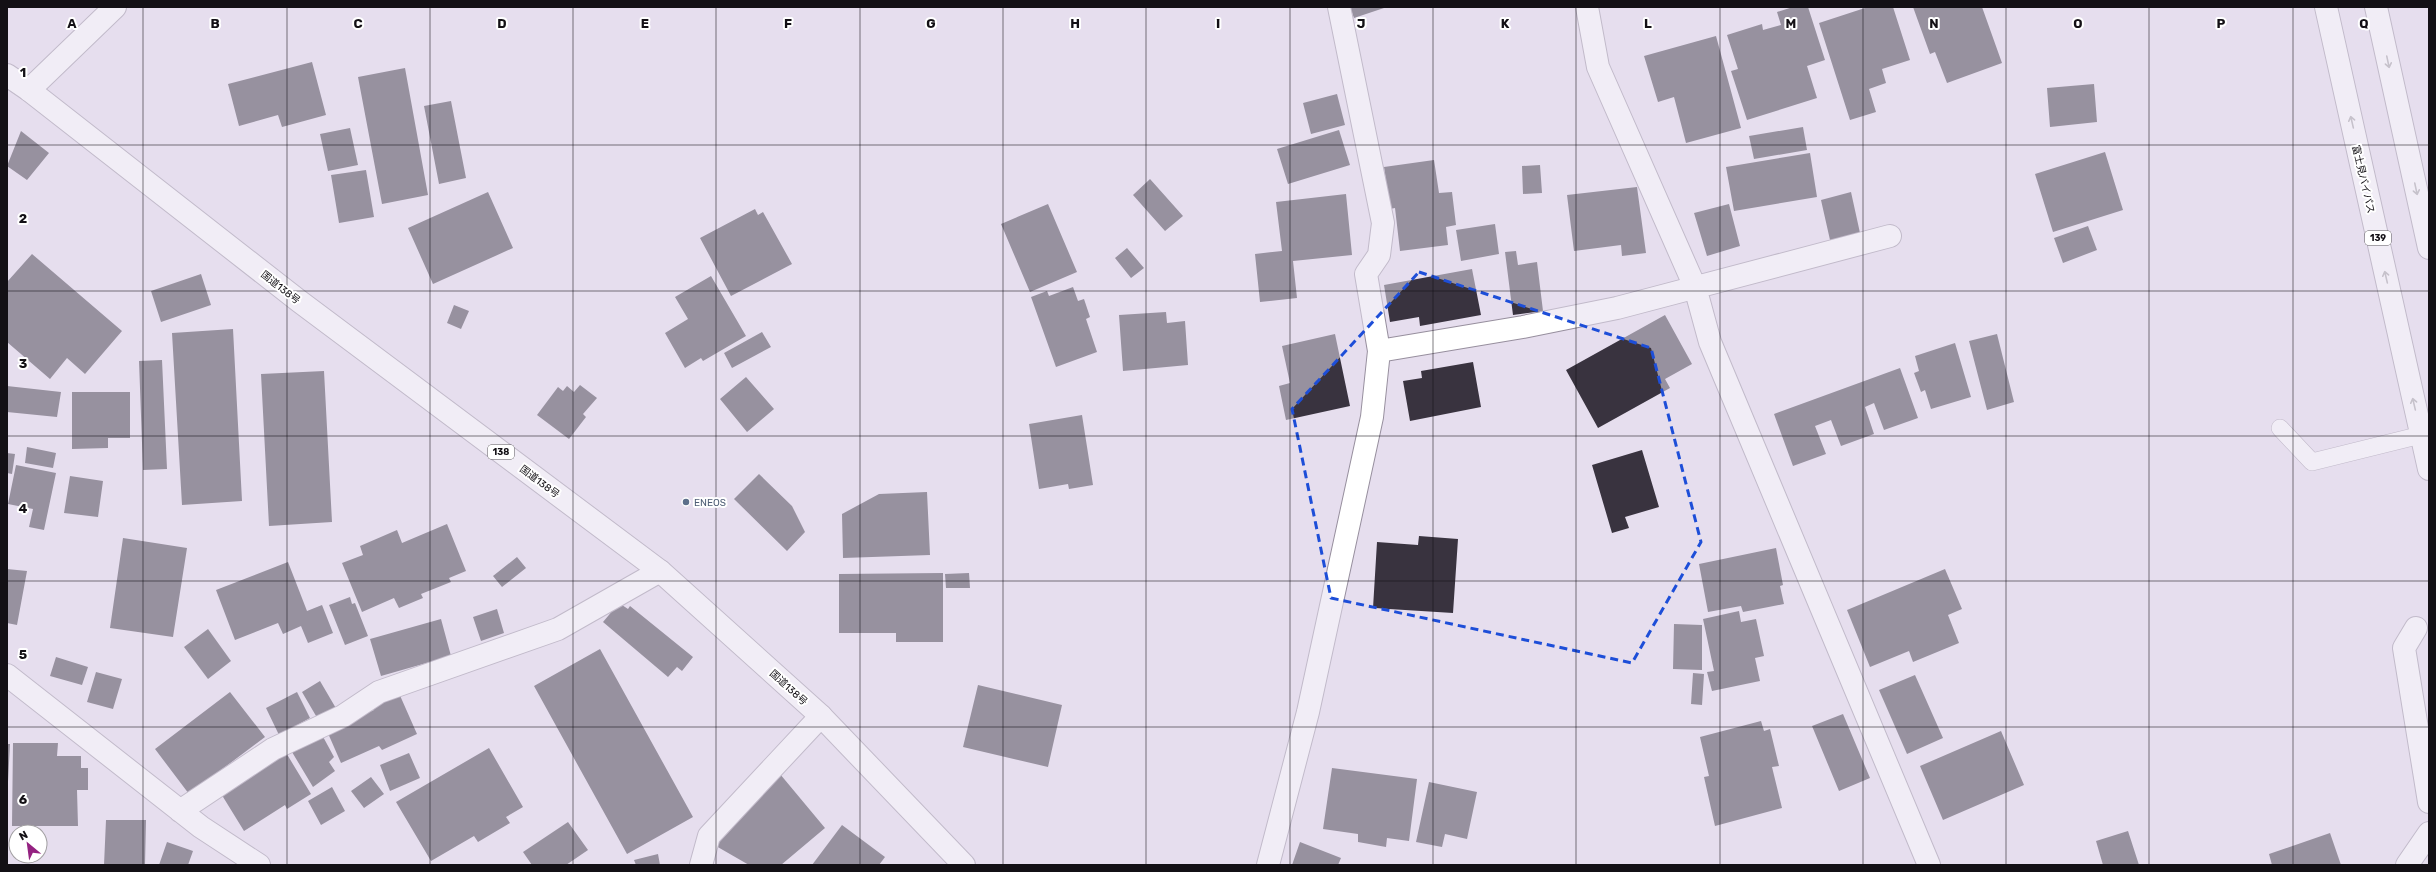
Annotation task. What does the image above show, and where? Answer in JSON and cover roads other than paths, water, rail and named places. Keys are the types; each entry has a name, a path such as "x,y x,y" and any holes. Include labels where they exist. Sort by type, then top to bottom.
{"main road":[{"path":"29,90 115,7"},
{"path":"1268,865 1313,688 1372,417 1379,351 1366,274 1379,255 1383,223 1339,7"},
{"path":"1587,7 1598,68 1695,287 1710,342 1929,865"},
{"name":"富士見バイパス","path":"2326,7 2429,469"},
{"path":"2376,7 2429,248"},
{"name":"国道138号","path":"7,76 29,90 299,301 660,571 821,716 964,865"},
{"path":"1379,351 1523,327 1617,308 1890,236"},
{"path":"180,811 273,749 342,716 379,692 558,629 660,571"},
{"path":"2416,628 2404,648 2429,802"},
{"path":"7,675 201,828 249,862"},
{"path":"701,865 709,836 821,716"},
{"path":"2407,865 2429,833"}],"lane":[{"path":"2280,428 2312,462 2421,435"}],"place":[{"name":"ENEOS","path":"686,502"}]}
